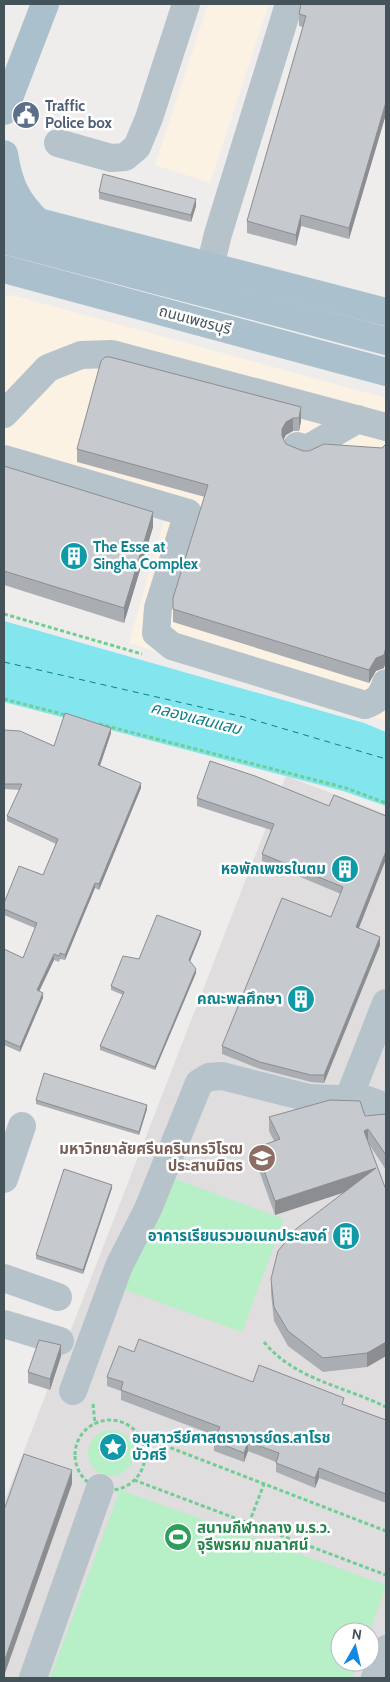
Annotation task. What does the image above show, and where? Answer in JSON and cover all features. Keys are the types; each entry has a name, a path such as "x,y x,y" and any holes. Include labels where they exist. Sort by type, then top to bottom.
{"main road":[{"path":"4,123 7,101 45,4"},
{"path":"4,154 7,172 20,203 38,222"},
{"path":"4,213 386,312"},
{"name":"ถนนเพชรบุรี","path":"4,240 386,341"},
{"path":"187,318 178,311 173,302 171,291 174,280 180,272 189,266 205,265"},
{"name":"ถนนเพชรบุรี","path":"11,274 187,318 386,372"}],"street":[{"path":"58,143 111,158 125,157 137,147 149,118 186,4"},
{"path":"205,265 218,234 289,4"},
{"path":"4,414 48,368 81,355 112,354 165,370 386,427"},
{"path":"296,446 307,448 358,419"},
{"path":"4,460 188,513 158,608 156,622 156,633 172,646 366,705 375,702 382,694 386,683"},
{"path":"348,1100 386,1003"},
{"path":"73,1391 119,1266 148,1209 199,1083 209,1077 222,1076 310,1098 367,1100 386,1107"},
{"path":"4,1179 22,1126"},
{"path":"4,1278 58,1297"},
{"path":"4,1324 60,1341"},
{"path":"33,1678 100,1488"},
{"path":"375,1678 386,1649"}],"path":[{"path":"4,699 70,716"},
{"path":"89,721 346,788 386,803"},
{"path":"264,1342 276,1356 303,1374 386,1407"},
{"path":"140,1436 145,1459 141,1471 134,1480 124,1486 113,1490 90,1484 77,1466 75,1456 76,1444 81,1434 99,1421 110,1420 132,1428 140,1436 386,1531"},
{"path":"134,1480 386,1575"},
{"path":"249,1523 264,1484"}],"shaded area":[{"path":"208,4 269,4 210,183 155,165"},
{"path":"12,295 386,398 386,721 129,643 165,517 4,470 4,297"},
{"name":"มหาวิทยาลัยศรีนครินทรวิโรฒ ประสานมิตร","path":"286,776 386,814 386,1678 4,1678 4,1502"}],"green space":[{"path":"167,1176 284,1219 242,1332 125,1290"},
{"path":"116,1430 120,1431 130,1440 133,1444 133,1462 124,1472 116,1476 106,1476 98,1472 89,1462 88,1448 92,1440 102,1431"},
{"name":"สนามกีฬากลาง ม.ร.ว. จุรีพรหม กมลาศน์","path":"120,1490 386,1585 373,1622 330,1622 330,1672 354,1672 352,1678 50,1678"}],"water":[{"name":"คลองแสนแสบ","path":"4,621 364,723 386,732 386,806 343,791 4,702"}],"building":[{"path":"301,4 386,4 386,102 349,228 301,215 296,235 247,221 306,16 299,14"},
{"path":"103,174 196,199 191,215 99,192"},
{"path":"105,357 301,407 299,418 293,418 286,422 282,429 282,436 286,444 303,451 309,451 324,444 382,448 386,444 386,647 384,655 376,658 369,670 173,609 173,598 208,485 77,449 101,361"},
{"name":"The Esse at Singha Complex","path":"4,466 153,512 124,608 4,571"},
{"path":"65,713 111,728 98,765 141,783 99,884 95,883 65,955 60,953 59,956 54,954 37,990 43,993 20,1047 4,1040 4,949 23,958 37,923 4,909 4,903 19,866 43,875 58,839 7,816 22,784 4,784 4,730 20,731 54,746"},
{"path":"210,761 255,776 329,806 334,795 386,816 386,851 356,927 380,937 324,1075 311,1075 260,1062 222,1046 282,898 331,917 343,887 262,854 274,824 197,798"},
{"path":"157,915 201,931 189,960 196,969 155,1067 100,1046 124,992 111,986 123,956 139,959"},
{"path":"44,1073 147,1105 139,1132 36,1100"},
{"name":"อาคารเรียนรวมอเนกประสงค์","path":"330,1100 360,1101 365,1116 386,1114 386,1155 368,1129 364,1131 386,1190 386,1342 367,1353 323,1358 288,1331 274,1307 271,1279 278,1251 296,1229 376,1168 275,1201 256,1148 280,1139 269,1117"},
{"path":"64,1169 112,1185 83,1270 36,1255"},
{"path":"139,1339 253,1382 259,1365 344,1398 342,1404 386,1420 386,1494 319,1468 315,1478 276,1463 279,1453 248,1442 244,1453 214,1441 220,1427 121,1390 123,1382 107,1377 119,1346 134,1352"},
{"path":"39,1340 61,1345 50,1379 28,1372"},
{"path":"24,1454 72,1470 4,1662 4,1510"}],"ferry route":[{"path":"4,662 244,717 386,759"}],"place":[{"name":"Traffic Police box","path":"26,115"},
{"name":"The Esse at Singha Complex","path":"74,556"},
{"name":"หอพักเพชรในตม","path":"345,869"},
{"name":"คณะพลศึกษา","path":"301,999"},
{"name":"มหาวิทยาลัยศรีนครินทรวิโรฒ ประสานมิตร","path":"262,1158"},
{"name":"อาคารเรียนรวมอเนกประสงค์","path":"346,1236"},
{"name":"อนุสาวรีย์ศาสตราจารย์ดร.สาโรช บัวศรี","path":"113,1447"},
{"name":"สนามกีฬากลาง ม.ร.ว. จุรีพรหม กมลาศน์","path":"178,1537"}]}
